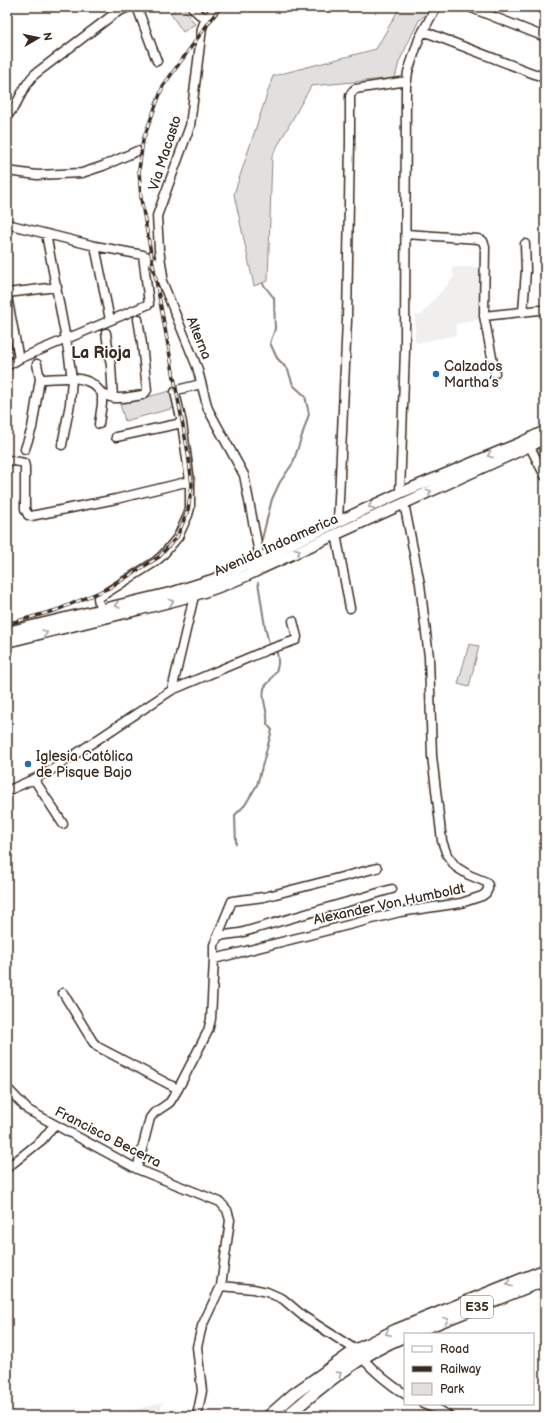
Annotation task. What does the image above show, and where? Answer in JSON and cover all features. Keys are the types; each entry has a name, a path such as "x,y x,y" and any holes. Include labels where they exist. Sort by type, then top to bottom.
{"highway":[{"name":"E35","path":"269,1416 294,1394 396,1330 545,1270"},
{"name":"E35","path":"412,1333 545,1280"},
{"name":"E35","path":"287,1416 359,1354 404,1336"},
{"path":"293,1416 304,1406 318,1389"},
{"path":"264,1416 294,1394"}],"main road":[{"name":"Avenida Indoamerica","path":"261,563 336,534 404,503 524,445 545,431"},
{"name":"Avenida Indoamerica","path":"7,642 248,576 261,563 338,522 400,492 524,445 545,439"},
{"name":"Avenida Indoamerica","path":"7,632 100,609 146,603"}],"street":[{"path":"7,116 15,108 26,86 35,74 114,14 128,7"},
{"path":"137,7 157,61"},
{"path":"194,10 204,23 216,7"},
{"path":"400,492 405,350 407,81 408,72 419,39 436,7"},
{"path":"469,7 545,37"},
{"path":"194,10 202,16 210,16"},
{"name":"Via Macasto","path":"166,291 159,249 157,216 190,126 204,23"},
{"path":"423,31 545,78"},
{"path":"338,522 347,320 350,96 355,89 407,81"},
{"path":"7,171 37,175 82,173 104,166 137,151"},
{"path":"7,224 95,246 143,256 149,304 19,359 7,366"},
{"path":"46,234 72,379 70,404 62,445"},
{"path":"406,234 478,239 482,241 485,246 484,316 495,373"},
{"path":"523,312 526,270 525,244"},
{"path":"95,246 110,320"},
{"name":"Alterna","path":"143,256 148,257 155,264 197,367 208,410 244,476 261,563"},
{"path":"7,293 56,287"},
{"path":"7,296 19,359"},
{"path":"484,316 539,310 543,311 545,314"},
{"path":"40,380 72,379 88,381 102,393 113,398 142,395 147,390 138,319"},
{"path":"106,333 111,366 113,398"},
{"path":"25,449 32,428 40,380 37,364"},
{"path":"100,609 98,598 155,562 172,546 178,537 190,508 190,481 176,390 201,384"},
{"path":"99,424 102,393"},
{"path":"116,437 182,423"},
{"path":"524,445 545,476"},
{"path":"7,460 24,463 25,509 30,516 116,499 190,481"},
{"name":"Alexander Von Humboldt","path":"214,960 400,912 461,903 482,896 488,889 486,882 469,875 456,867 447,855 442,841 432,756 429,657 420,584 404,503"},
{"path":"336,534 350,608"},
{"path":"172,690 193,591"},
{"path":"7,790 34,779 53,769 172,690 267,650 296,640 297,637 293,622"},
{"path":"34,779 62,824"},
{"path":"137,1169 150,1118 154,1112 166,1105 178,1089 210,1025 214,945 232,901 262,898 377,868"},
{"path":"217,936 240,933 392,889"},
{"path":"63,993 93,1042 98,1047 178,1089"},
{"name":"Francisco Becerra","path":"7,1088 28,1110 54,1125 137,1169 220,1202 227,1210 230,1220 221,1286 199,1333 197,1347 202,1391 197,1416"},
{"path":"7,1168 42,1140 54,1125"},
{"path":"221,1286 254,1289 267,1292 283,1299 303,1316 359,1354 375,1372 404,1393"},
{"path":"426,1405 449,1416"},
{"path":"432,1416 439,1410"}],"shaded area":[{"path":"452,267 480,267 481,319 456,324 456,335 417,343 415,341 415,315 421,315 454,277"},
{"path":"163,1402 158,1416 113,1416"}],"green space":[{"path":"179,7 183,7 195,24 183,32 170,13"},
{"path":"400,7 436,7 419,20 399,62 395,78 311,86 272,156 268,281 254,286 234,194 273,76 376,49"},
{"path":"174,390 178,407 125,421 120,404"},
{"path":"469,644 479,646 469,687 458,684"}],"waterway":[{"path":"262,539 272,499 280,482 293,463 309,414 305,396 293,385 288,370 277,358 270,343 275,329 274,298 263,284"},
{"path":"258,583 269,643"},
{"path":"236,844 235,815 245,805 257,785 272,730 267,724 263,693 264,687 276,671 278,661 277,653"}],"railway":[{"path":"7,624 57,610 109,588 159,557 177,537 188,510 192,485 188,453 141,199 139,170 143,140 163,86 220,7"}],"place":[{"name":"Calzados Martha’s","path":"436,374"},
{"name":"Iglesia Católica de Pisque Bajo","path":"28,764"}],"district":[{"name":"La Rioja","path":"101,353"}]}
